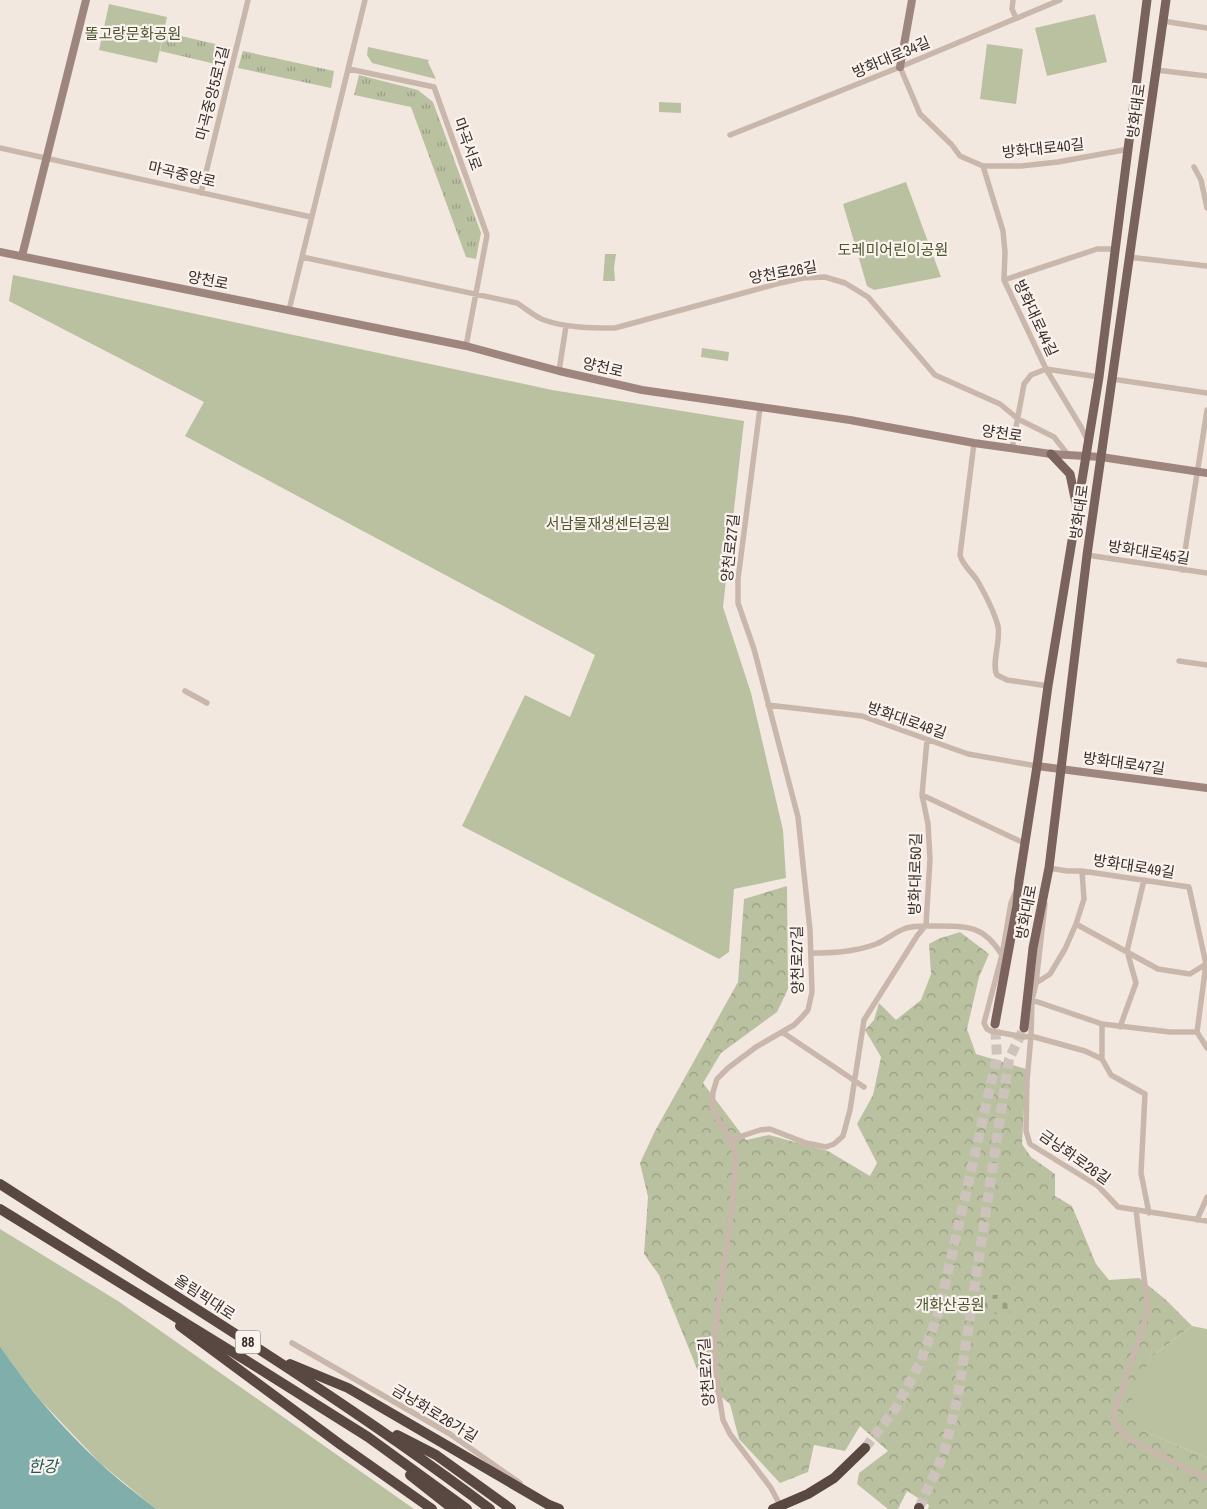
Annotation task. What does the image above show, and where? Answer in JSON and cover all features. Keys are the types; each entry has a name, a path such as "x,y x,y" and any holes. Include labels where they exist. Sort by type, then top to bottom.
{"highway":[{"name":"올림픽대로","path":"0,1184 268,1355 434,1467 490,1509"},
{"name":"올림픽대로","path":"0,1209 368,1437 467,1509"},
{"path":"146,1299 204,1346 432,1509"},
{"path":"268,1355 348,1388 549,1505 561,1509"},
{"path":"356,1414 436,1455 511,1509"},
{"path":"368,1437 428,1490 453,1509"},
{"path":"773,1509 808,1494 834,1478 865,1448"}],"main road":[{"path":"22,256 86,0"},
{"path":"900,67 912,0"},
{"name":"방화대로","path":"995,1024 1017,904 1048,686 1099,377 1147,0"},
{"name":"방화대로","path":"1024,1028 1033,948 1049,868 1087,555 1166,0"},
{"name":"양천로","path":"0,252 466,346 559,371 642,390 850,420 1012,449 1069,456 1101,457 1207,473"},
{"path":"1051,454 1070,474 1078,510"},
{"name":"방화대로47길","path":"1038,766 1207,788"}],"street":[{"name":"마곡중앙5로1길","path":"201,193 248,0"},
{"path":"289,310 365,0"},
{"path":"1013,0 1012,9 1016,18"},
{"name":"방화대로34길","path":"730,135 1060,0"},
{"path":"1163,21 1207,28"},
{"name":"방화대로40길","path":"900,67 920,114 952,145 960,156 983,166 1021,166 1049,163 1129,149"},
{"name":"마곡서로","path":"349,69 434,87 487,235 466,346"},
{"path":"1156,70 1207,76"},
{"name":"마곡중앙로","path":"0,148 311,217"},
{"name":"방화대로44길","path":"983,166 1003,231 1005,252 1004,280 1046,369 1081,427 1088,443"},
{"path":"1194,167 1201,180 1207,208"},
{"path":"1004,280 1097,249 1116,249"},
{"path":"302,257 517,303 542,320 566,326 559,371"},
{"path":"1128,257 1207,266"},
{"name":"양천로26길","path":"566,326 615,328 776,284 803,278 825,277 845,283 868,297 935,375 1000,404 1018,418 1054,438 1069,456"},
{"path":"1012,449 1024,384 1032,375 1046,369 1099,377"},
{"path":"1112,378 1207,393"},
{"name":"양천로27길","path":"760,408 738,579 738,603 754,649 798,817 810,930 812,992 808,1010 794,1025 756,1047 728,1068 717,1079 713,1092 712,1108 730,1140 736,1156 714,1338 716,1378 722,1420 730,1434 771,1488 782,1509"},
{"path":"1182,570 1196,471 1204,441 1207,410"},
{"path":"974,443 960,555 962,561 981,588 997,622 999,633 995,668 997,675 1007,680 1048,686"},
{"name":"방화대로45길","path":"1087,555 1207,573"},
{"path":"1179,661 1207,665"},
{"path":"186,691 208,702"},
{"name":"방화대로48길","path":"768,704 862,716 968,754 1038,766"},
{"name":"방화대로50길","path":"926,925 930,859 928,824 922,795 927,740"},
{"path":"922,795 1026,844"},
{"name":"방화대로49길","path":"1049,868 1189,887 1206,964 1197,1032"},
{"path":"1036,982 1050,974 1065,949 1076,924 1084,899 1082,871"},
{"path":"1120,1026 1136,983 1127,951 1144,880"},
{"path":"1019,881 1011,903 1002,955 984,1023 987,1029 991,1031 1024,1037 1031,1036 1085,1051 1102,1059"},
{"path":"1031,1036 1032,1000 1045,912 1047,882"},
{"path":"1076,924 1158,969 1190,974 1206,964"},
{"path":"730,1140 760,1130 770,1129 806,1143 826,1147 834,1144 843,1136 864,1020 917,936 926,925"},
{"path":"811,954 842,952 876,944 900,930 910,927 957,925 980,931 994,942 1002,955"},
{"path":"1032,1000 1102,1024 1170,1032 1197,1032 1207,1048"},
{"path":"1102,1024 1102,1059 1111,1075 1145,1094 1141,1173 1149,1213"},
{"path":"782,1032 864,1087"},
{"name":"금낭화로26길","path":"1031,1036 1028,1064 1026,1131 1030,1144 1098,1186 1118,1207 1207,1221"},
{"path":"1197,1220 1207,1197"},
{"path":"1136,1210 1148,1311 1113,1416 1116,1426 1127,1438 1207,1479"},
{"name":"금낭화로26가길","path":"292,1343 450,1434 537,1495 561,1509"}],"green space":[{"name":"똘고랑문화공원","path":"109,4 167,17 157,63 99,50"},
{"path":"1095,14 1107,62 1047,76 1035,28"},
{"path":"164,32 228,47 224,66 160,51"},
{"path":"987,44 1023,49 1016,104 980,99"},
{"path":"368,47 429,60 428,62 436,79 372,63 367,55"},
{"path":"243,51 334,71 331,88 238,68"},
{"path":"359,75 418,90 433,102 481,233 476,259 466,257 411,107 354,95"},
{"path":"659,102 681,103 681,113 659,112"},
{"name":"도레미어린이공원","path":"906,182 941,277 874,290 867,286 843,204"},
{"path":"605,254 616,254 615,281 603,281"},
{"name":"서남물재생센터공원","path":"13,275 552,390 744,421 723,607 751,693 783,830 786,878 734,889 729,952 719,959 462,826 525,695 570,717 595,655 185,436 204,402 9,301"},
{"path":"702,348 729,352 728,361 701,357"},
{"name":"개화산공원","path":"787,886 788,989 777,1012 721,1053 703,1083 746,1140 769,1135 828,1151 870,1176 877,1163 857,1124 873,1095 881,1057 865,1030 874,1020 879,1003 896,1020 921,1000 931,974 929,944 938,939 960,932 989,954 979,977 967,1029 976,1054 1026,1069 1022,1144 1031,1157 1055,1174 1055,1196 1072,1206 1096,1264 1109,1280 1139,1278 1165,1299 1192,1326 1150,1358 1141,1430 1207,1458 1207,1509 928,1509 929,1505 907,1491 898,1509 888,1509 857,1484 859,1473 888,1451 860,1426 845,1451 814,1445 808,1472 780,1483 739,1439 730,1404 702,1381 659,1275 644,1254 648,1197 640,1163 655,1131 738,982 744,899"},
{"path":"0,1229 118,1301 414,1509 156,1509 100,1463 43,1403 0,1346"},
{"path":"1003,1295 1012,1299 1013,1304 1008,1315 999,1315 991,1312 985,1306 983,1297"},
{"path":"1192,1326 1207,1329 1207,1458 1141,1430 1131,1403 1150,1358"}],"water":[{"name":"한강","path":"0,1346 34,1392 72,1436 107,1469 156,1509 0,1509"}],"tunnel":[{"path":"865,1448 896,1408 921,1361 939,1311 997,1057 995,1024"},
{"path":"919,1508 944,1453 958,1396 1009,1059 1024,1028"}]}
